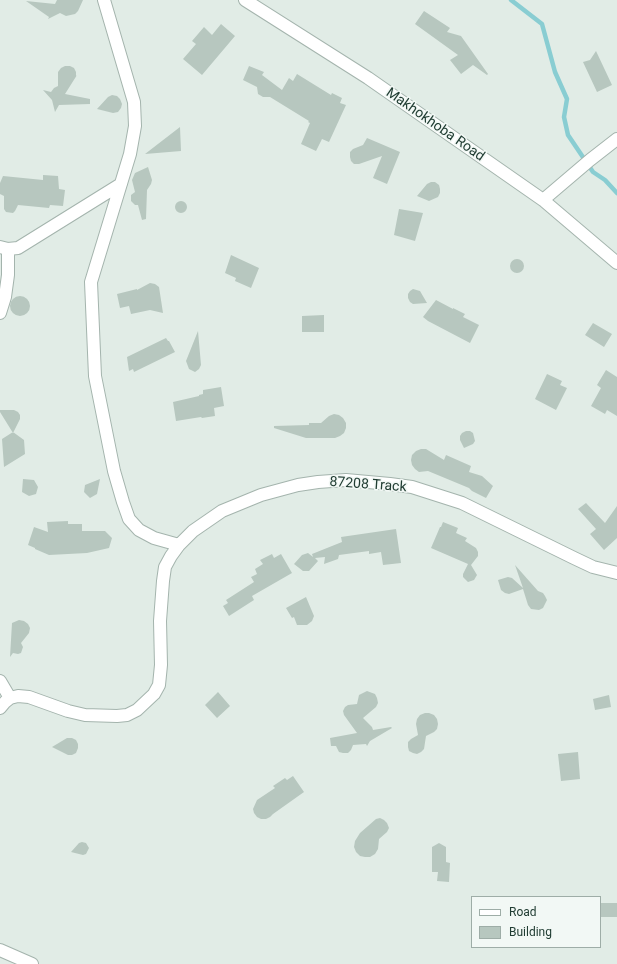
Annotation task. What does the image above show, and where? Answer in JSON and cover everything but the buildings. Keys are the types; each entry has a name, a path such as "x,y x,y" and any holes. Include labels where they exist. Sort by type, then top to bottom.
{"street":[{"path":"104,0 134,102 135,126 130,154 91,282 95,376 114,471 129,519 139,530 154,538 179,545"},
{"name":"Makhokhoba Road","path":"245,0 368,78 543,200 617,263"},
{"path":"543,200 617,139"},
{"path":"0,314 5,297 8,275 4,248 18,248 121,184"},
{"name":"87208 Track","path":"10,698 29,696 68,711 85,715 117,716 138,710 154,694 159,685 161,665 160,621 165,567 179,545 193,530 222,511 260,495 298,485 346,480 412,487 462,503 593,567 617,573"},
{"path":"0,681 10,698 0,708"},
{"path":"0,950 32,964"}],"waterway":[{"path":"511,0 542,24 555,72 567,99 564,117 568,135 593,172 605,180 617,193"}]}
